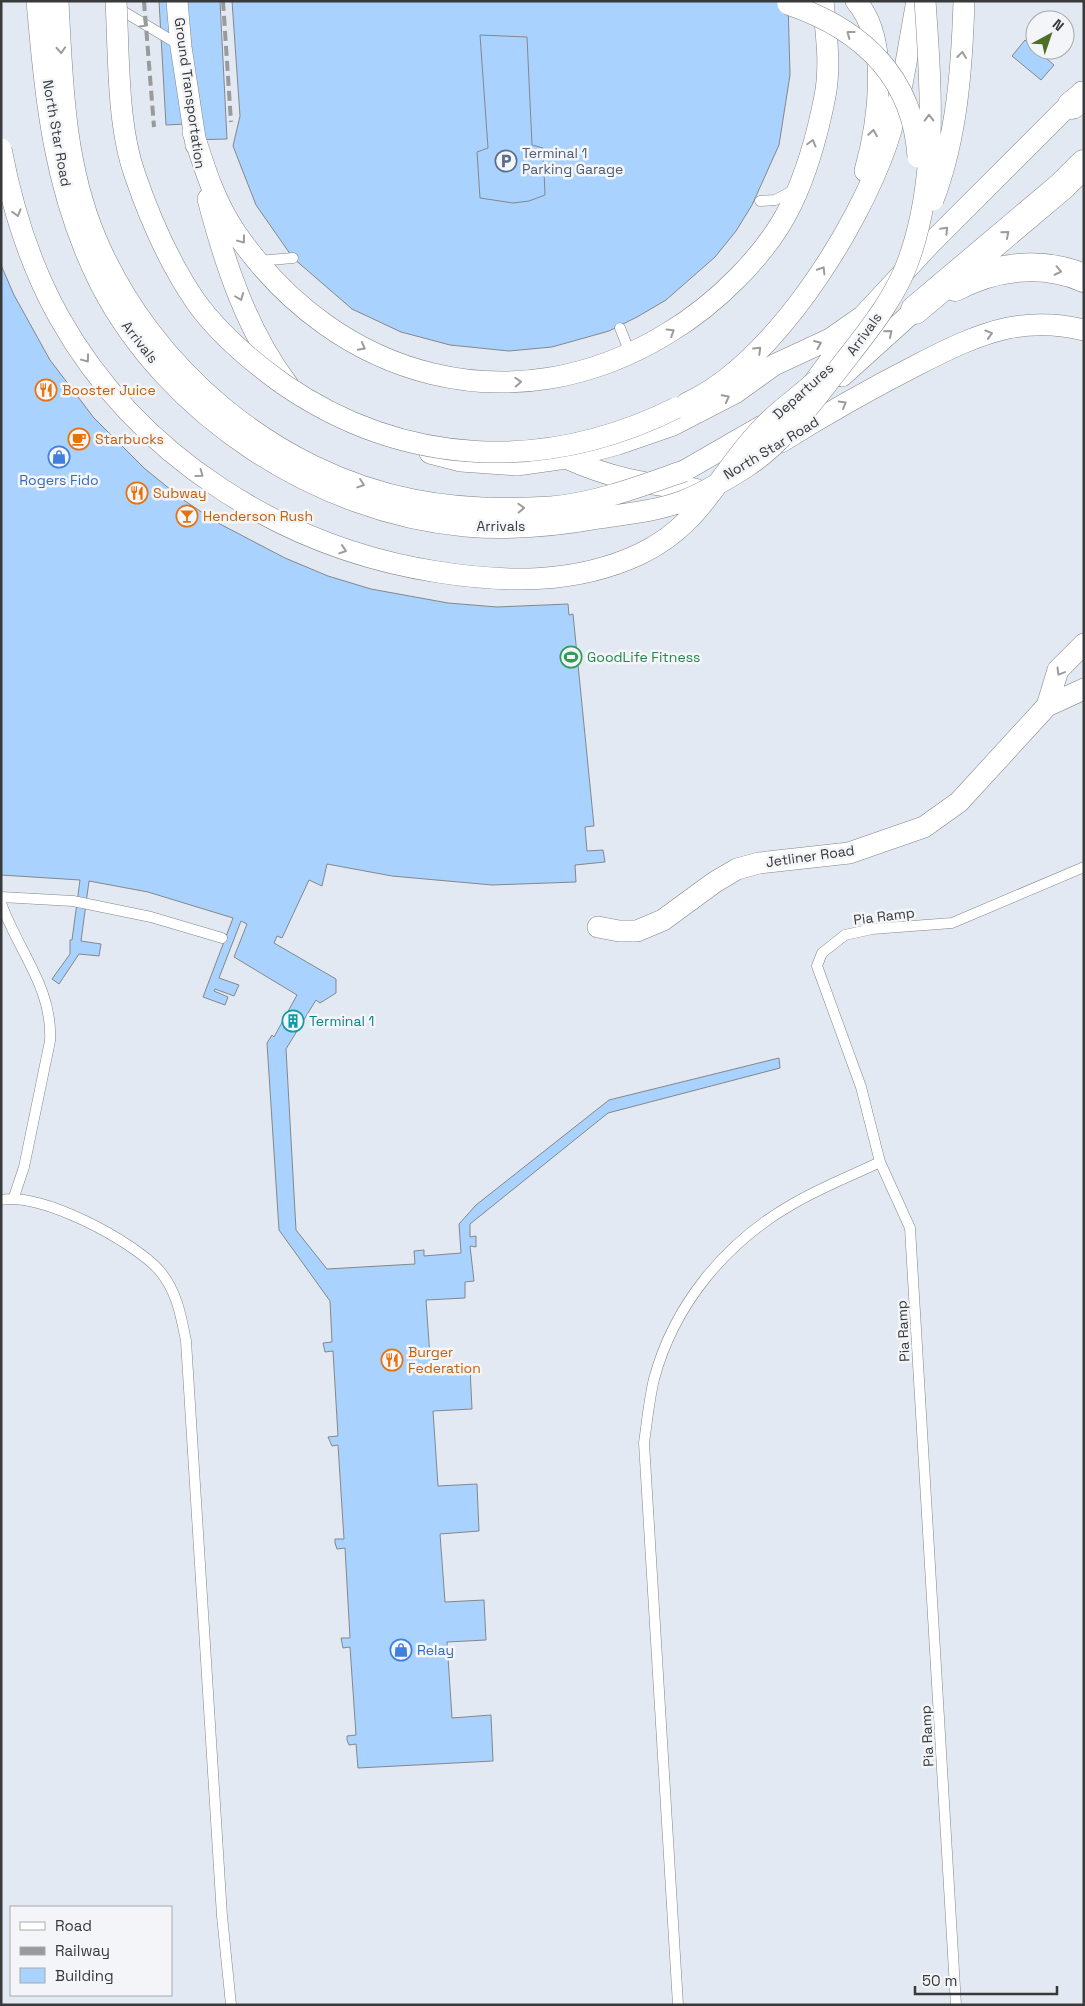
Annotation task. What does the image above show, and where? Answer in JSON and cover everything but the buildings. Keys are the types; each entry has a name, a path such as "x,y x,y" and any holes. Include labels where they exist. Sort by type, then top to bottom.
{"street":[{"name":"Arrivals","path":"39,1 46,95 65,199 100,283 120,316 143,348 182,392 207,416 253,450 279,466 337,494 393,513 464,526 504,528 536,526 630,513 683,501 748,466 803,415 865,335 892,293 909,260 926,185 930,136 925,1"},
{"name":"North Star Road","path":"39,1 49,104 54,137 69,199 93,259 121,312 145,345 178,383 214,416 283,464 336,491 379,506 442,520 501,525 558,521 623,511 695,489 727,476 845,403 952,347 1009,328 1042,324 1084,330"},
{"path":"58,1 67,128 74,167 95,238 131,303 166,351 201,389 259,434 316,466 363,486 412,500 498,509 553,507 609,496 684,471 766,424"},
{"name":"Ground Transportation","path":"177,1 181,47 193,132 219,241 242,302 268,356 301,402"},
{"path":"193,132 211,186 235,232 257,261 293,300 316,319 374,354 417,370 453,379 523,382 585,372 631,354 690,320 727,289 765,245 791,206 807,162 825,94 827,42 823,1"},
{"path":"838,246 859,194 867,163 877,104 878,69 876,43 869,22 856,1"},
{"path":"110,2 122,107 134,173 155,228 182,278 197,302 218,328 261,368 306,400 359,426 381,434 444,450 502,453 553,447 618,432 658,417 690,402 723,380 773,335 806,293 838,246 866,194 887,143 894,118 917,1"},
{"path":"892,284 924,223 938,186 946,157 954,119 963,47 964,1"},
{"name":"Ground Transportation","path":"110,2 113,75 125,159 141,214 152,239 178,284 221,339 259,372 301,402 358,431 405,448 461,461 517,465 566,458 673,426 735,392 774,365 830,339 863,316"},
{"path":"788,4 834,23 870,50 886,69 901,93 913,121 919,166 916,208 906,248 892,284"},
{"path":"752,460 821,373 863,316 930,244 1080,97"},
{"path":"1,149 22,231 42,284 59,317 102,380 162,445 202,476 267,516 331,546 391,564 485,580 525,580 563,577 599,570 642,553 675,533 709,498 766,424"},
{"path":"803,415 858,360 1062,186 1084,164"},
{"path":"915,310 963,283 987,273 1012,267 1060,270 1084,278"},
{"name":"Departures","path":"766,424 834,364 870,318 892,284"},
{"path":"566,458 596,472 630,482 695,489"},
{"name":"Jetliner Road","path":"1047,706 1058,670 1084,644"},
{"name":"Jetliner Road","path":"598,927 619,931 637,931 663,920 715,882 737,869 759,863 849,853 924,827 959,802 1047,706 1084,689"}],"lane":[{"path":"110,2 181,47"},
{"path":"760,201 775,200 797,189"},
{"path":"257,261 293,258"},
{"path":"620,328 631,354"},
{"name":"Pia Ramp","path":"956,2005 910,1228 880,1162 861,1087 817,966 822,953 845,935 872,930 952,923 1084,867"},
{"path":"1,897 73,901 151,917 222,938"},
{"path":"1,903 9,926 41,986 51,1020 50,1041 30,1138 14,1197"},
{"path":"678,2005 644,1443 654,1380 671,1332 692,1293 738,1241 791,1205 880,1162"},
{"path":"1,1200 14,1197 42,1204 77,1218 140,1253 159,1270 173,1292 180,1310 186,1341 221,1906 231,2005"}],"shaded area":[{"path":"1,1 1084,1 1084,2005 1,2005"}],"railway":[{"path":"144,1 154,127"},
{"path":"223,1 231,122"}],"place":[{"name":"Terminal 1 Parking Garage","path":"506,161"},
{"name":"Booster Juice","path":"46,390"},
{"name":"Starbucks","path":"79,439"},
{"name":"Rogers Fido","path":"59,457"},
{"name":"Subway","path":"137,493"},
{"name":"Henderson Rush","path":"187,516"},
{"name":"GoodLife Fitness","path":"571,657"},
{"name":"Terminal 1","path":"293,1021"},
{"name":"Burger Federation","path":"392,1360"},
{"name":"Relay","path":"401,1650"}]}
